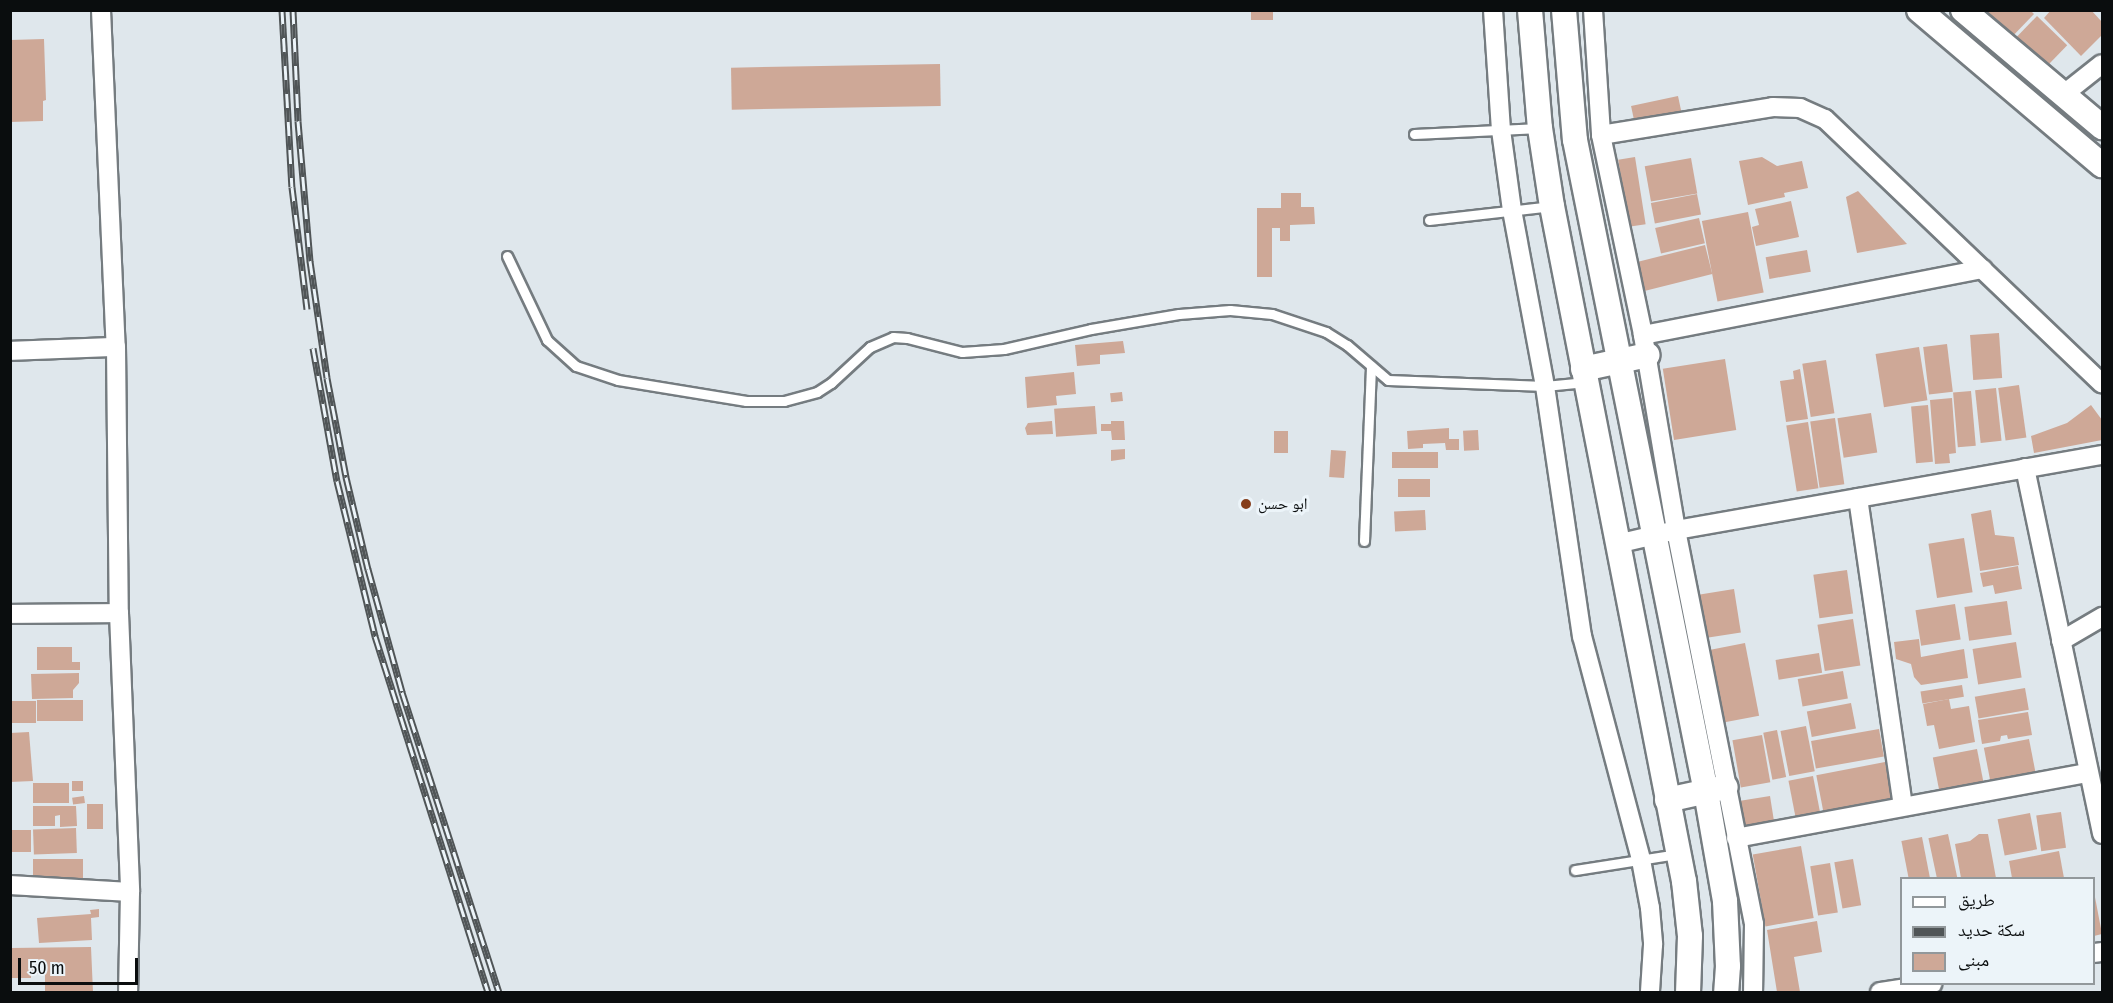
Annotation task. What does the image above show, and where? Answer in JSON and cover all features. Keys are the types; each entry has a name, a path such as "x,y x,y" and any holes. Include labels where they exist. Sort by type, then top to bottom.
{"main road":[{"path":"1530,10 1540,128 1552,206 1679,854 1690,927 1688,993"},
{"path":"1564,10 1575,140 1620,362 1665,532 1716,790 1725,901 1728,966 1726,993"},
{"path":"1919,10 2103,165"},
{"path":"1964,10 2103,127"},
{"path":"1584,376 1620,362 1645,345"},
{"path":"1667,800 1716,790"}],"street":[{"path":"101,10 116,347 119,613 130,892 128,993"},
{"path":"1493,10 1501,130 1512,210 1545,386 1582,636 1641,860 1650,908 1653,945 1650,993"},
{"path":"1593,10 1601,135 1645,345 1665,532"},
{"path":"2064,94 2103,64"},
{"path":"1601,135 1773,107 1800,108 1825,119 2103,384"},
{"path":"1645,345 1983,269"},
{"path":"10,351 116,347"},
{"path":"1617,544 1665,532 2103,455"},
{"path":"2025,468 2088,773 2102,828"},
{"path":"1858,498 1903,805"},
{"path":"10,614 119,613"},
{"path":"2061,641 2103,617"},
{"path":"1736,838 1903,805 2088,773"},
{"path":"1716,790 1736,838 1754,924 1753,993"},
{"path":"10,885 130,892"},
{"path":"1880,993 1926,985"}],"lane":[{"path":"1414,134 1540,128"},
{"path":"1430,220 1552,206"},
{"path":"507,256 547,340 576,366 618,380 746,401 784,401 817,392 831,383 870,347 893,337 907,338 962,352 1004,349 1102,327 1179,314 1230,310 1272,314 1326,332 1347,345 1388,380 1545,386 1584,376"},
{"path":"1364,541 1371,366"},
{"path":"1575,870 1679,854"}],"building":[{"path":"1251,10 1273,10 1273,20 1251,20"},
{"path":"1975,10 2030,10 2034,14 2007,42"},
{"path":"2051,10 2091,10 2102,22 2102,35 2081,56 2044,18"},
{"path":"2037,16 2067,45 2042,72 2011,43"},
{"path":"44,39 46,100 43,101 43,121 10,122 10,40"},
{"path":"940,64 941,106 732,110 731,68"},
{"path":"1678,96 1683,119 1636,129 1631,106"},
{"path":"1635,157 1646,224 1629,227 1618,160"},
{"path":"1762,157 1777,166 1802,161 1808,188 1784,193 1785,197 1748,205 1739,161"},
{"path":"1691,158 1697,193 1651,202 1645,166"},
{"path":"1858,191 1907,244 1857,253 1846,197"},
{"path":"1281,193 1301,193 1301,207 1314,207 1315,224 1290,225 1290,241 1280,241 1280,228 1272,228 1272,277 1257,277 1257,208 1281,208"},
{"path":"1697,194 1701,215 1655,224 1651,203"},
{"path":"1791,201 1799,237 1756,246 1752,227 1759,225 1755,209"},
{"path":"1748,212 1764,292 1718,301 1702,221"},
{"path":"1699,218 1705,243 1661,253 1655,228"},
{"path":"1705,245 1712,274 1640,292 1633,263"},
{"path":"1807,250 1811,272 1769,279 1766,257"},
{"path":"1999,333 2002,378 1973,380 1970,335"},
{"path":"1123,341 1125,353 1100,355 1100,364 1077,366 1075,345"},
{"path":"1947,344 1953,392 1929,395 1923,347"},
{"path":"1919,347 1927,400 1884,407 1876,354"},
{"path":"1725,359 1736,430 1674,440 1663,369"},
{"path":"1826,360 1834,413 1811,417 1802,364"},
{"path":"1800,369 1808,419 1786,422 1780,381 1794,379 1793,371"},
{"path":"1074,372 1076,394 1056,396 1057,405 1027,408 1025,377"},
{"path":"2019,385 2026,437 2006,440 1998,388"},
{"path":"1996,388 2002,441 1981,443 1975,390"},
{"path":"1971,391 1976,446 1958,447 1953,393"},
{"path":"1122,392 1123,401 1111,402 1110,393"},
{"path":"1952,398 1956,453 1949,454 1950,463 1935,464 1930,400"},
{"path":"1928,405 1933,462 1916,463 1911,406"},
{"path":"2091,405 2102,420 2102,440 2034,453 2031,436 2067,423"},
{"path":"1095,406 1097,434 1056,437 1054,409"},
{"path":"1871,413 1877,453 1844,458 1837,418"},
{"path":"1835,418 1844,484 1820,488 1810,421"},
{"path":"1052,421 1053,434 1027,435 1025,428 1028,423"},
{"path":"1111,421 1124,421 1125,440 1112,440 1111,431 1101,431 1101,424 1111,424"},
{"path":"1808,422 1818,488 1797,492 1786,425"},
{"path":"1449,428 1449,439 1459,439 1459,450 1446,450 1445,443 1423,444 1423,448 1408,449 1407,431"},
{"path":"1478,430 1479,450 1464,451 1463,431"},
{"path":"1274,431 1288,431 1288,453 1274,453"},
{"path":"1125,449 1125,459 1111,461 1111,450"},
{"path":"1331,450 1346,451 1344,478 1329,477"},
{"path":"1392,452 1438,452 1438,468 1392,468"},
{"path":"1398,479 1430,479 1430,497 1398,497"},
{"path":"1425,510 1426,530 1395,532 1394,512"},
{"path":"1991,510 1995,535 2014,537 2019,565 1980,571 1971,514"},
{"path":"1964,538 1973,592 1937,598 1928,544"},
{"path":"2018,566 2022,589 1995,594 1993,585 1983,587 1980,573"},
{"path":"1847,570 1853,614 1819,618 1813,575"},
{"path":"1734,589 1741,632 1705,638 1698,595"},
{"path":"2007,601 2012,635 1969,641 1964,607"},
{"path":"1955,604 1961,640 1921,646 1915,610"},
{"path":"1853,619 1860,665 1825,671 1817,625"},
{"path":"1919,639 1921,657 1964,649 1968,678 1921,685 1914,677 1911,664 1896,659 1894,642"},
{"path":"2016,642 2022,678 1978,684 1973,649"},
{"path":"1745,643 1759,716 1725,722 1711,650"},
{"path":"37,647 72,647 72,662 80,662 80,670 37,670"},
{"path":"1819,653 1822,673 1779,680 1776,660"},
{"path":"1843,671 1848,699 1803,707 1798,679"},
{"path":"79,673 79,683 73,690 73,698 32,699 31,674"},
{"path":"1962,685 1964,697 1922,703 1921,692"},
{"path":"2025,688 2029,710 1979,719 1975,697"},
{"path":"1949,699 1951,709 1969,706 1975,742 1939,749 1934,725 1927,726 1923,704"},
{"path":"37,700 83,700 83,721 37,721"},
{"path":"10,701 36,701 36,723 10,723"},
{"path":"1851,703 1856,729 1812,737 1807,712"},
{"path":"2028,712 2032,735 2008,739 2007,735 2001,736 2000,741 1982,744 1978,720"},
{"path":"1806,726 1815,771 1789,776 1780,731"},
{"path":"1879,729 1884,757 1816,769 1811,741"},
{"path":"1777,730 1786,777 1772,780 1763,733"},
{"path":"29,732 33,781 10,782 10,733"},
{"path":"1762,735 1770,782 1741,787 1732,740"},
{"path":"2029,739 2035,771 1990,780 1984,748"},
{"path":"1977,749 1983,781 1939,790 1933,758"},
{"path":"1885,762 1893,802 1824,816 1816,775"},
{"path":"1813,776 1821,817 1796,822 1788,781"},
{"path":"72,781 83,781 83,791 72,791"},
{"path":"33,783 69,783 69,803 33,803"},
{"path":"84,796 85,803 73,805 72,798"},
{"path":"1770,796 1775,828 1742,833 1737,801"},
{"path":"87,804 103,804 103,829 87,829"},
{"path":"33,806 76,806 77,826 60,827 60,815 55,816 55,826 33,826"},
{"path":"2061,812 2066,848 2041,851 2036,815"},
{"path":"2030,813 2037,849 2005,856 1998,819"},
{"path":"76,828 77,853 34,854 33,830"},
{"path":"10,830 31,830 31,852 10,852"},
{"path":"1948,834 1957,877 1937,877 1928,838"},
{"path":"1979,834 1988,834 1996,877 1961,877 1955,844 1970,841"},
{"path":"1922,837 1930,877 1908,877 1901,841"},
{"path":"1801,846 1814,918 1765,926 1753,855"},
{"path":"2059,851 2064,877 2012,877 2009,861"},
{"path":"33,859 83,859 83,879 33,879"},
{"path":"1853,859 1861,905 1842,909 1834,862"},
{"path":"1830,863 1838,912 1818,916 1810,866"},
{"path":"2095,897 2102,934 2095,936"},
{"path":"99,909 99,917 91,918 92,940 39,943 37,918 91,914 90,910"},
{"path":"1817,921 1822,952 1794,957 1800,992 1777,992 1767,930"},
{"path":"91,947 93,992 45,992 45,974 31,974 31,978 10,978 10,948"}],"railway":[{"path":"282,10 292,187 307,309"},
{"path":"293,10 298,121 310,261 327,378 346,477 368,569 402,692 499,992"},
{"path":"313,348 337,481 375,636 488,992"}],"place":[{"name":"ابو حسن","path":"1246,504"}]}
